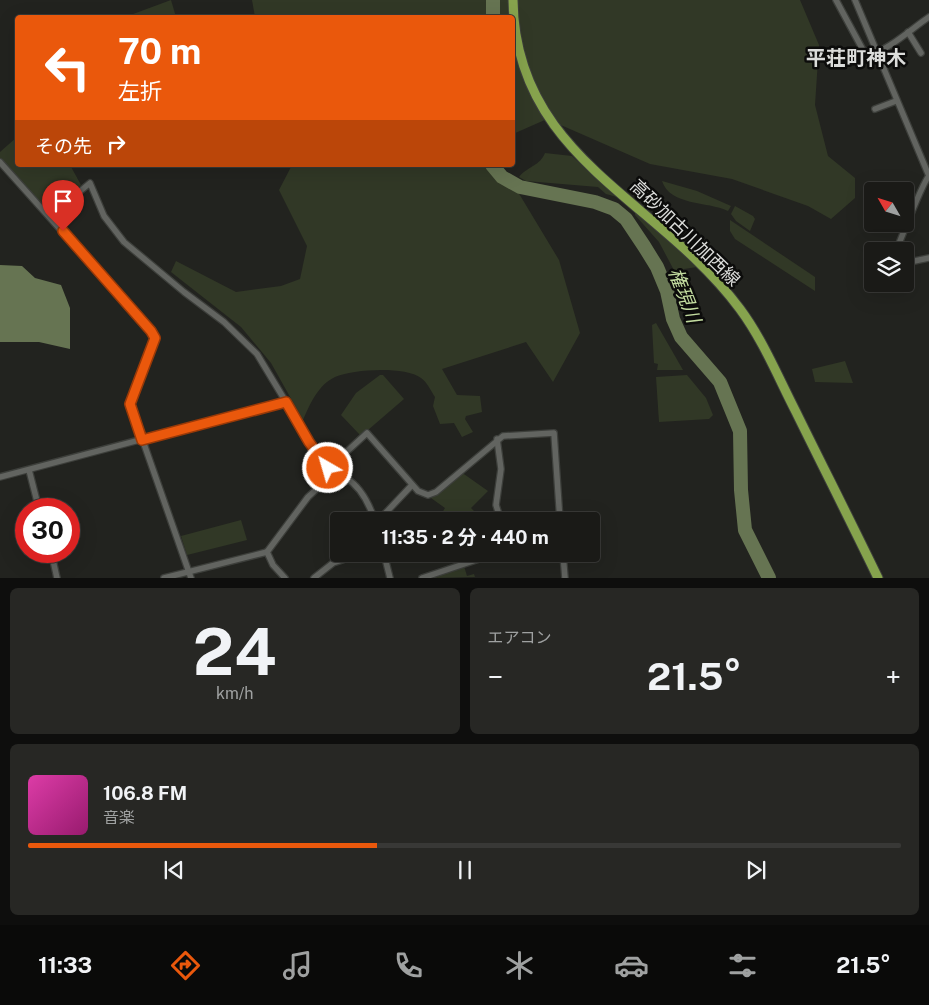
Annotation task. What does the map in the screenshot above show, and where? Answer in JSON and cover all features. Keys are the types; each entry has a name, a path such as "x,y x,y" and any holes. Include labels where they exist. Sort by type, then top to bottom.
{"main road":[{"name":"高砂加古川加西線","path":"512,0 514,15"},
{"name":"高砂加古川加西線","path":"515,24 518,48 532,91 556,130 586,163 695,259 740,310 770,360 878,578"}],"street":[{"path":"836,0 863,50 869,54 875,53 929,17"},
{"path":"855,0 875,53 928,173 900,242"},
{"path":"908,32 921,53"},
{"path":"875,109 896,101"},
{"path":"0,162 50,216 151,331 155,338 130,404 190,574"},
{"path":"50,216 90,182 104,216 124,242 224,322 257,354 313,448 328,468 348,479 369,503 373,512"},
{"path":"914,261 929,258"},
{"path":"0,477 286,402"},
{"path":"328,468 367,433 412,485 421,493 428,495 436,492 498,439 512,434 554,433 559,512"},
{"path":"498,439 502,469 496,505 498,512"},
{"path":"29,470 36,498"},
{"path":"164,578 190,574 267,552 308,497 334,473"},
{"path":"386,512 412,485"},
{"path":"267,552 273,565 284,578"},
{"path":"314,578 336,562"},
{"path":"386,562 390,578"},
{"path":"422,578 460,562"},
{"path":"564,562 565,578"},
{"path":"54,563 58,578"}],"shaded area":[{"path":"171,0 175,15 130,15"},
{"path":"252,0 800,0 819,45 815,105 828,156 855,178 855,198 831,219 808,206 732,179 650,164 547,119 515,133 515,15 255,15"},
{"path":"15,139 15,167 71,167 81,185 50,213 0,158 0,152"},
{"path":"545,153 572,156 617,197 606,194 598,187 526,181 519,177 540,161"},
{"path":"291,167 500,167 512,182 559,260 580,333 553,382 526,342 442,369 457,395 480,396 482,412 466,416 465,419 473,432 462,437 454,423 440,424 433,406 435,397 421,378 413,374 392,370 354,372 329,380 319,390 303,420 271,363 241,327 171,272 176,261 236,292 281,286 300,279 307,246 279,190"},
{"path":"662,181 697,191 731,206 728,211 681,199 666,189"},
{"path":"735,206 755,219 750,231 736,221 731,214"},
{"path":"635,212 697,267 684,269 676,274 659,242 635,215"},
{"path":"730,220 815,277 815,291 735,239 730,231"},
{"path":"0,265 22,266 35,278 61,285 70,308 70,349 39,342 0,342"},
{"path":"656,323 683,370 657,370 658,364 654,363 652,325"},
{"path":"845,361 853,383 815,382 812,369"},
{"path":"380,375 383,375 404,399 361,436 341,415 356,393"},
{"path":"687,375 706,398 713,415 709,419 659,422 656,377"},
{"path":"461,472 488,491 471,508 475,512 443,512 445,508 431,498"},
{"path":"241,520 247,540 187,555 181,536"},
{"path":"464,566 467,576 474,574 475,577 430,578"}],"waterway":[{"name":"権現川","path":"493,0 493,15"},
{"name":"権現川","path":"494,167 502,177 520,187 595,202 614,209 626,219 657,267 667,291 673,319 681,337 720,382 740,431 741,490 745,530 769,578"}],"district":[{"name":"平荘町神木","path":"856,58"}],"route":[{"path":"63,231 151,331 155,338 130,404 142,440 286,402 320,460 328,468"}]}
